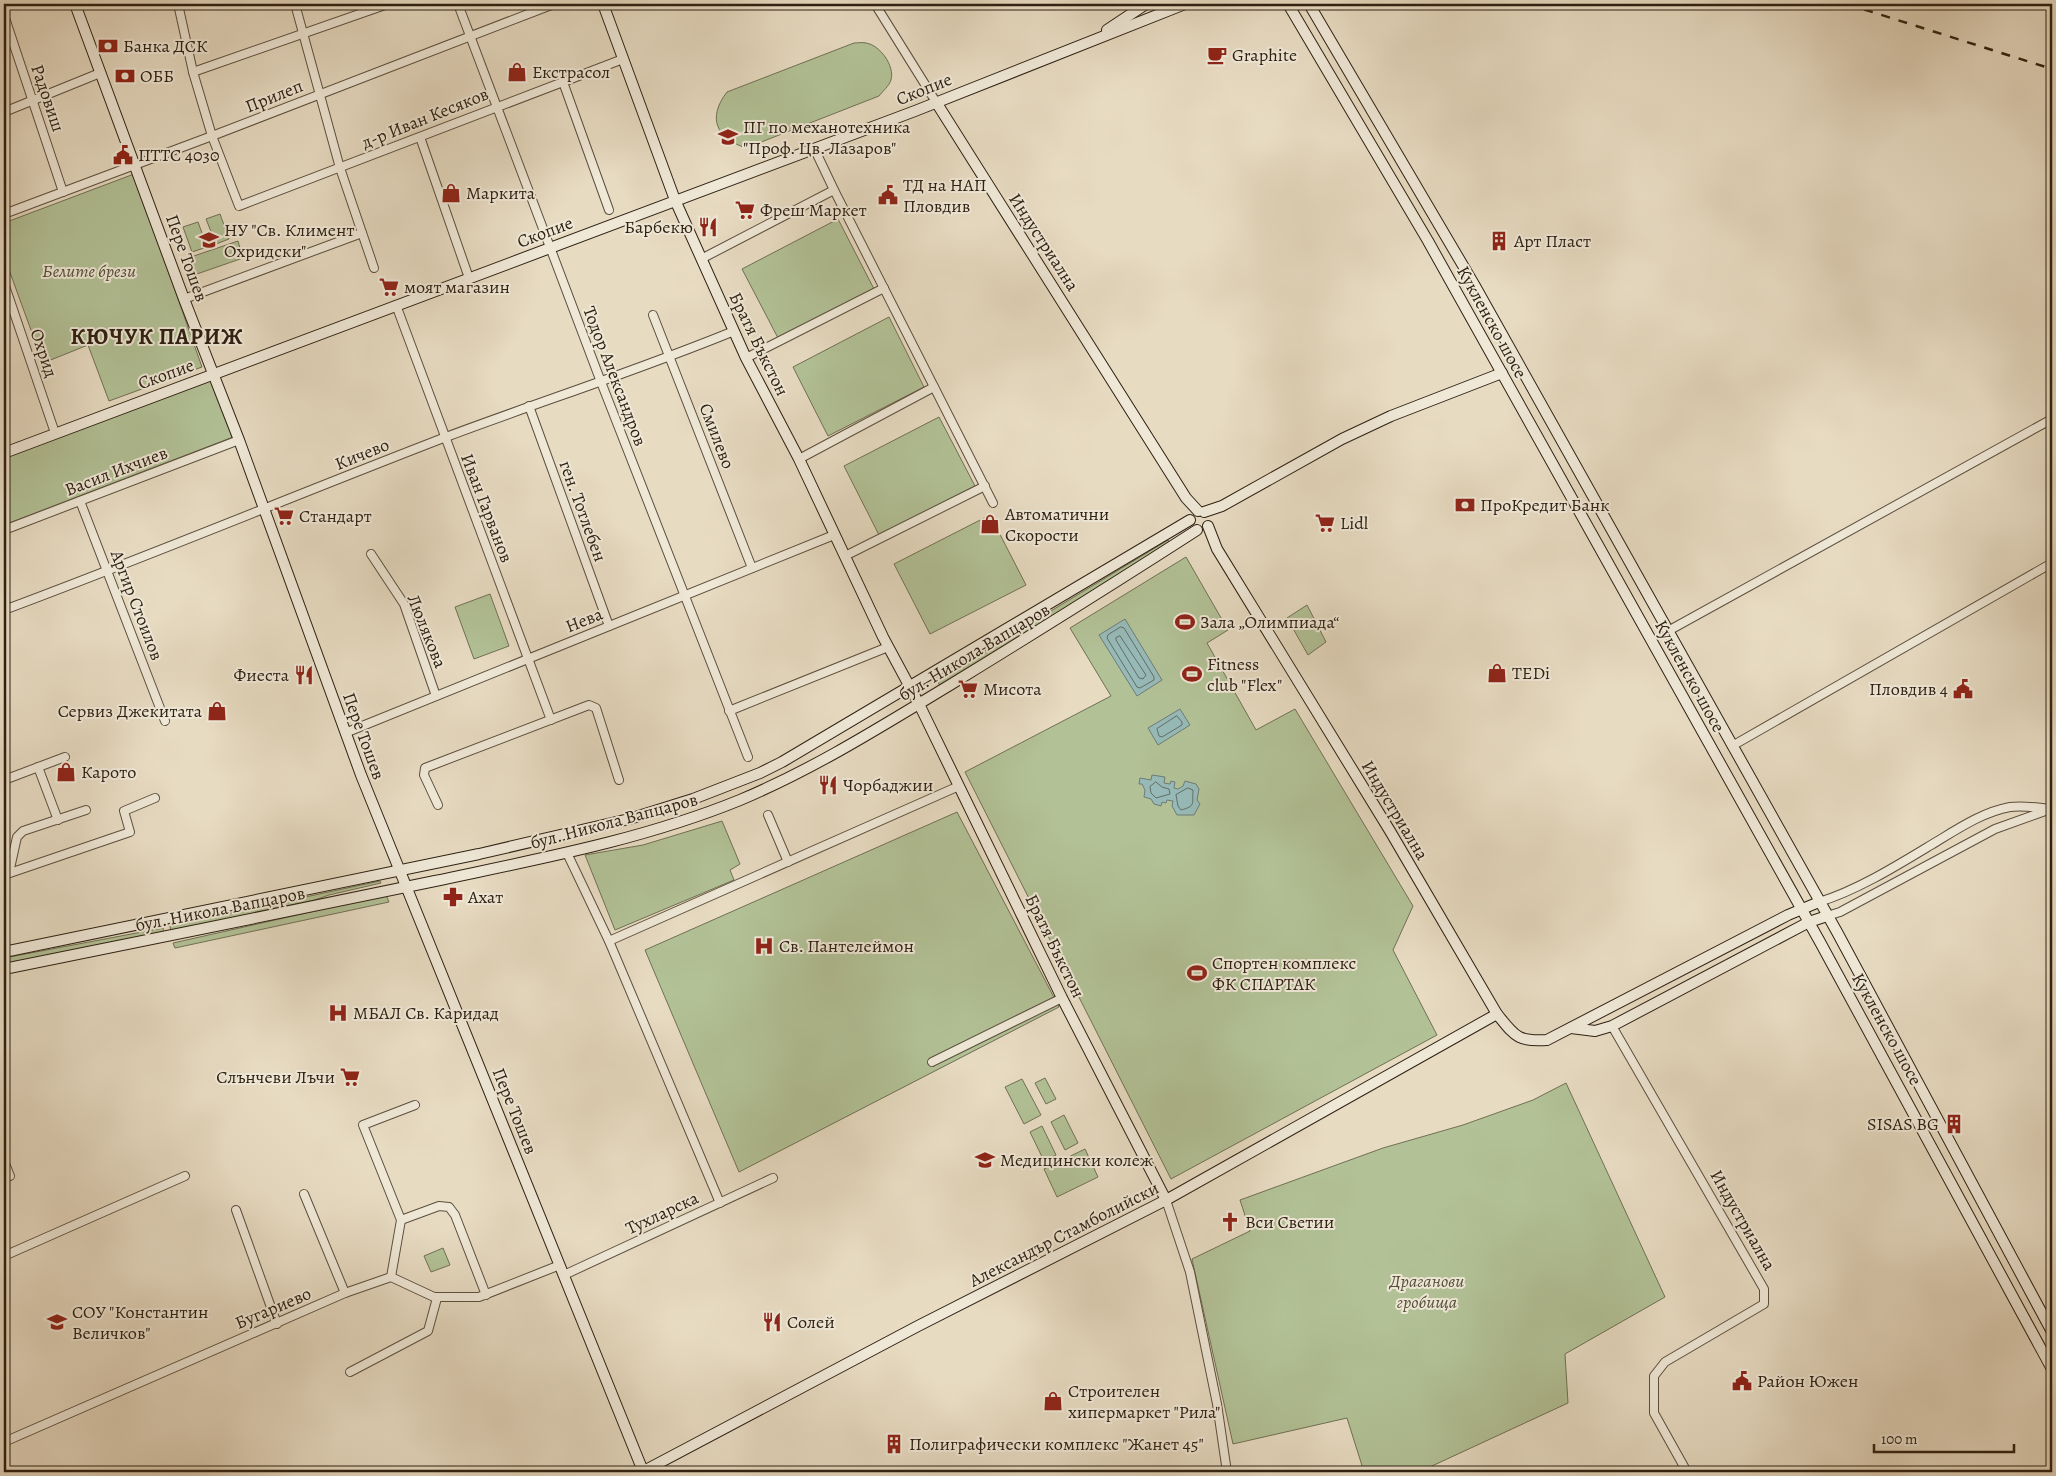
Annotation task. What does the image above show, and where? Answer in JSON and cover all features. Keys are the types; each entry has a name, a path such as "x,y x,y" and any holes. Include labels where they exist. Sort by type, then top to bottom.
{"street":[{"name":"Пере Тошев","path":"75,4 184,300 239,440 345,733 642,1472"},
{"path":"178,4 193,72 212,136"},
{"path":"295,4 321,93 340,168 374,268"},
{"path":"193,72 388,4"},
{"name":"Тодор Александров","path":"458,4 683,596 748,757"},
{"name":"Прилеп","path":"4,214 135,166 554,4"},
{"name":"Братя Бъкстон","path":"603,4 675,200 746,358 799,459 888,647 919,704 1062,998 1166,1200"},
{"name":"Индустриална","path":"875,4 1186,498 1390,831 1497,1014 1516,1036 1530,1041 1547,1040 1801,908 1819,902"},
{"name":"Скопие","path":"1096,38 1146,4"},
{"name":"Скопие","path":"4,453 936,102 1185,4"},
{"name":"Кукленско шосе","path":"1288,4 1428,241 1502,373 1903,1091 2052,1369"},
{"name":"Кукленско шосе","path":"1309,4 1475,286 1827,916 2052,1332"},
{"name":"Радовиш","path":"4,15 63,192"},
{"name":"д-р Иван Кесяков","path":"212,136 239,206 623,59"},
{"path":"4,112 100,73"},
{"path":"563,82 609,210"},
{"path":"420,137 469,278"},
{"path":"814,148 993,503"},
{"path":"701,259 834,190"},
{"path":"184,300 362,233"},
{"path":"746,358 884,288"},
{"name":"Охрид","path":"5,289 55,433"},
{"name":"Иван Гарванов","path":"396,305 444,438 551,720"},
{"name":"Смилево","path":"653,315 752,568"},
{"name":"Кичево","path":"4,610 108,571 444,438 670,357 734,331"},
{"name":"бул. Никола Вапцаров","path":"4,969 407,887 567,852 658,829 741,799 807,769 862,739 1054,622 1222,506 1342,439 1391,416 1502,373"},
{"path":"799,459 934,387"},
{"name":"ген. Тотлебен","path":"529,406 609,626"},
{"path":"1668,631 2052,419"},
{"name":"Васил Ихчиев","path":"4,530 239,440"},
{"path":"844,556 985,486"},
{"name":"Аргир Стоилов","path":"80,501 165,720"},
{"name":"бул. Никола Вапцаров","path":"4,952 479,854 629,819 693,799 760,773 1200,521"},
{"name":"Нева","path":"345,733 834,534"},
{"name":"Люлякова","path":"370,554 404,604 436,696"},
{"path":"1732,746 2052,563"},
{"path":"729,711 888,647"},
{"path":"438,805 424,775 425,768 589,705 596,708 619,780"},
{"path":"4,780 65,757"},
{"path":"38,767 58,820"},
{"path":"609,941 959,786"},
{"path":"6,874 130,832 124,811 155,798"},
{"path":"1819,902 1840,895 1991,812 2024,805 2052,809"},
{"path":"1572,1028 1595,1031 1612,1026 1809,922 1840,912 1995,828 2052,809"},
{"path":"6,874 17,837 23,831 86,810"},
{"path":"768,815 788,862"},
{"path":"567,852 609,941 720,1202"},
{"path":"932,1062 1062,998"},
{"name":"Александър Стамболийски","path":"642,1472 918,1326 1166,1200 1497,1014"},
{"name":"Индустриална","path":"1612,1026 1764,1289 1764,1304 1665,1362 1654,1376 1654,1413 1687,1472"},
{"path":"416,1105 364,1125 401,1220 391,1277 437,1298 479,1297 562,1270"},
{"path":"4,1161 10,1176"},
{"path":"4,1256 184,1176"},
{"name":"Тухларска","path":"562,1270 773,1178"},
{"path":"304,1194 345,1293"},
{"path":"1166,1200 1190,1272 1217,1404 1227,1472"},
{"path":"401,1220 439,1206 449,1207 455,1214 486,1295"},
{"path":"236,1210 277,1324"},
{"name":"Бугариево","path":"4,1442 345,1293 391,1277"},
{"path":"350,1372 428,1331 437,1298"}],"green space":[{"path":"854,43 871,45 881,52 889,63 892,74 891,80 879,96 746,148 728,139 722,133 716,119 717,110 727,92"},
{"name":"Белите брези","path":"134,174 202,367 109,401 88,345 43,363 4,256 4,223"},
{"path":"220,214 229,239 216,244 206,219"},
{"path":"838,219 874,289 778,338 742,269"},
{"path":"198,222 207,247 192,252 183,227"},
{"path":"238,241 243,258 194,275 188,258"},
{"path":"889,317 924,387 828,436 793,367"},
{"path":"211,379 233,437 4,525 4,458"},
{"path":"939,417 975,486 879,535 844,466"},
{"path":"990,515 1026,585 930,634 894,564"},
{"path":"1168,540 1171,545 940,686 937,680"},
{"path":"1186,557 1228,630 1207,643 1256,730 1295,709 1413,906 1393,950 1437,1035 1171,1179 965,772 1111,696 1070,628"},
{"path":"490,594 509,646 474,659 455,607"},
{"path":"1307,605 1326,642 1308,655 1287,618"},
{"path":"957,812 1059,1007 739,1172 645,950"},
{"path":"722,821 740,864 730,870 734,880 615,930 585,855 643,845"},
{"path":"380,881 381,883 329,895 298,906 171,933 170,926"},
{"path":"386,895 389,902 175,948 173,943"},
{"path":"163,928 164,935 4,965 4,958"},
{"path":"1045,1078 1056,1099 1046,1104 1035,1083"},
{"path":"1022,1079 1041,1115 1024,1124 1005,1087"},
{"name":"Драганови гробища","path":"1566,1083 1665,1297 1565,1354 1568,1403 1419,1472 1364,1472 1347,1418 1233,1444 1192,1259 1250,1231 1240,1200 1383,1148 1463,1125 1533,1100"},
{"path":"1064,1115 1078,1143 1065,1150 1051,1122"},
{"path":"1042,1126 1056,1155 1044,1161 1030,1132"},
{"path":"1085,1149 1098,1177 1057,1197 1044,1169"},
{"path":"443,1248 450,1265 431,1272 424,1256"}],"water":[{"path":"1125,619 1162,680 1137,696 1099,635"},
{"path":"1180,709 1190,725 1158,745 1148,728"},
{"path":"1152,775 1165,777 1164,783 1170,784 1171,781 1175,782 1174,788 1178,789 1183,786 1185,781 1196,784 1199,789 1197,800 1200,804 1194,815 1177,815 1172,806 1173,801 1167,800 1166,803 1162,802 1161,806 1154,804 1151,799 1144,797 1145,790 1142,784 1139,784 1140,778 1151,780"}],"railway":[{"path":"1847,4 2052,69"}],"place":[{"name":"Банка ДСК","path":"108,46"},
{"name":"Graphite","path":"1217,55"},
{"name":"Екстрасол","path":"517,72"},
{"name":"ОББ","path":"125,76"},
{"name":"ПГ по механотехника \"Проф. Цв. Лазаров\"","path":"728,137"},
{"name":"ПТТС 4030","path":"123,155"},
{"name":"Маркита","path":"451,193"},
{"name":"ТД на НАП Пловдив","path":"888,195"},
{"name":"Фреш Маркет","path":"745,210"},
{"name":"Барбекю","path":"708,227"},
{"name":"НУ \"Св. Климент Охридски\"","path":"209,240"},
{"name":"Арт Пласт","path":"1499,241"},
{"name":"моят магазин","path":"389,287"},
{"name":"ПроКредит Банк","path":"1465,505"},
{"name":"Стандарт","path":"284,516"},
{"name":"Lidl","path":"1325,523"},
{"name":"Автоматични Скорости","path":"990,524"},
{"name":"Зала „Олимпиада“","path":"1185,622"},
{"name":"TEDi","path":"1497,673"},
{"name":"Fitness club \"Flex\"","path":"1192,674"},
{"name":"Фиеста","path":"304,675"},
{"name":"Мисота","path":"968,689"},
{"name":"Пловдив 4","path":"1963,689"},
{"name":"Сервиз Джекитата","path":"217,711"},
{"name":"Карото","path":"66,772"},
{"name":"Чорбаджии","path":"828,785"},
{"name":"Ахат","path":"453,897"},
{"name":"Св. Пантелеймон","path":"764,946"},
{"name":"Спортен комплекс ФК СПАРТАК","path":"1197,973"},
{"name":"МБАЛ Св. Каридад","path":"338,1013"},
{"name":"Слънчеви Лъчи","path":"350,1077"},
{"name":"SISAS BG","path":"1954,1124"},
{"name":"Медицински колеж","path":"985,1160"},
{"name":"Вси Светии","path":"1230,1222"},
{"name":"СОУ \"Константин Величков\"","path":"57,1322"},
{"name":"Солей","path":"772,1322"},
{"name":"Район Южен","path":"1742,1381"},
{"name":"Строителен хипермаркет \"Рила\"","path":"1053,1401"},
{"name":"Полиграфически комплекс \"Жанет 45\"","path":"894,1444"}],"district":[{"name":"КЮЧУК ПАРИЖ","path":"157,336"}]}
